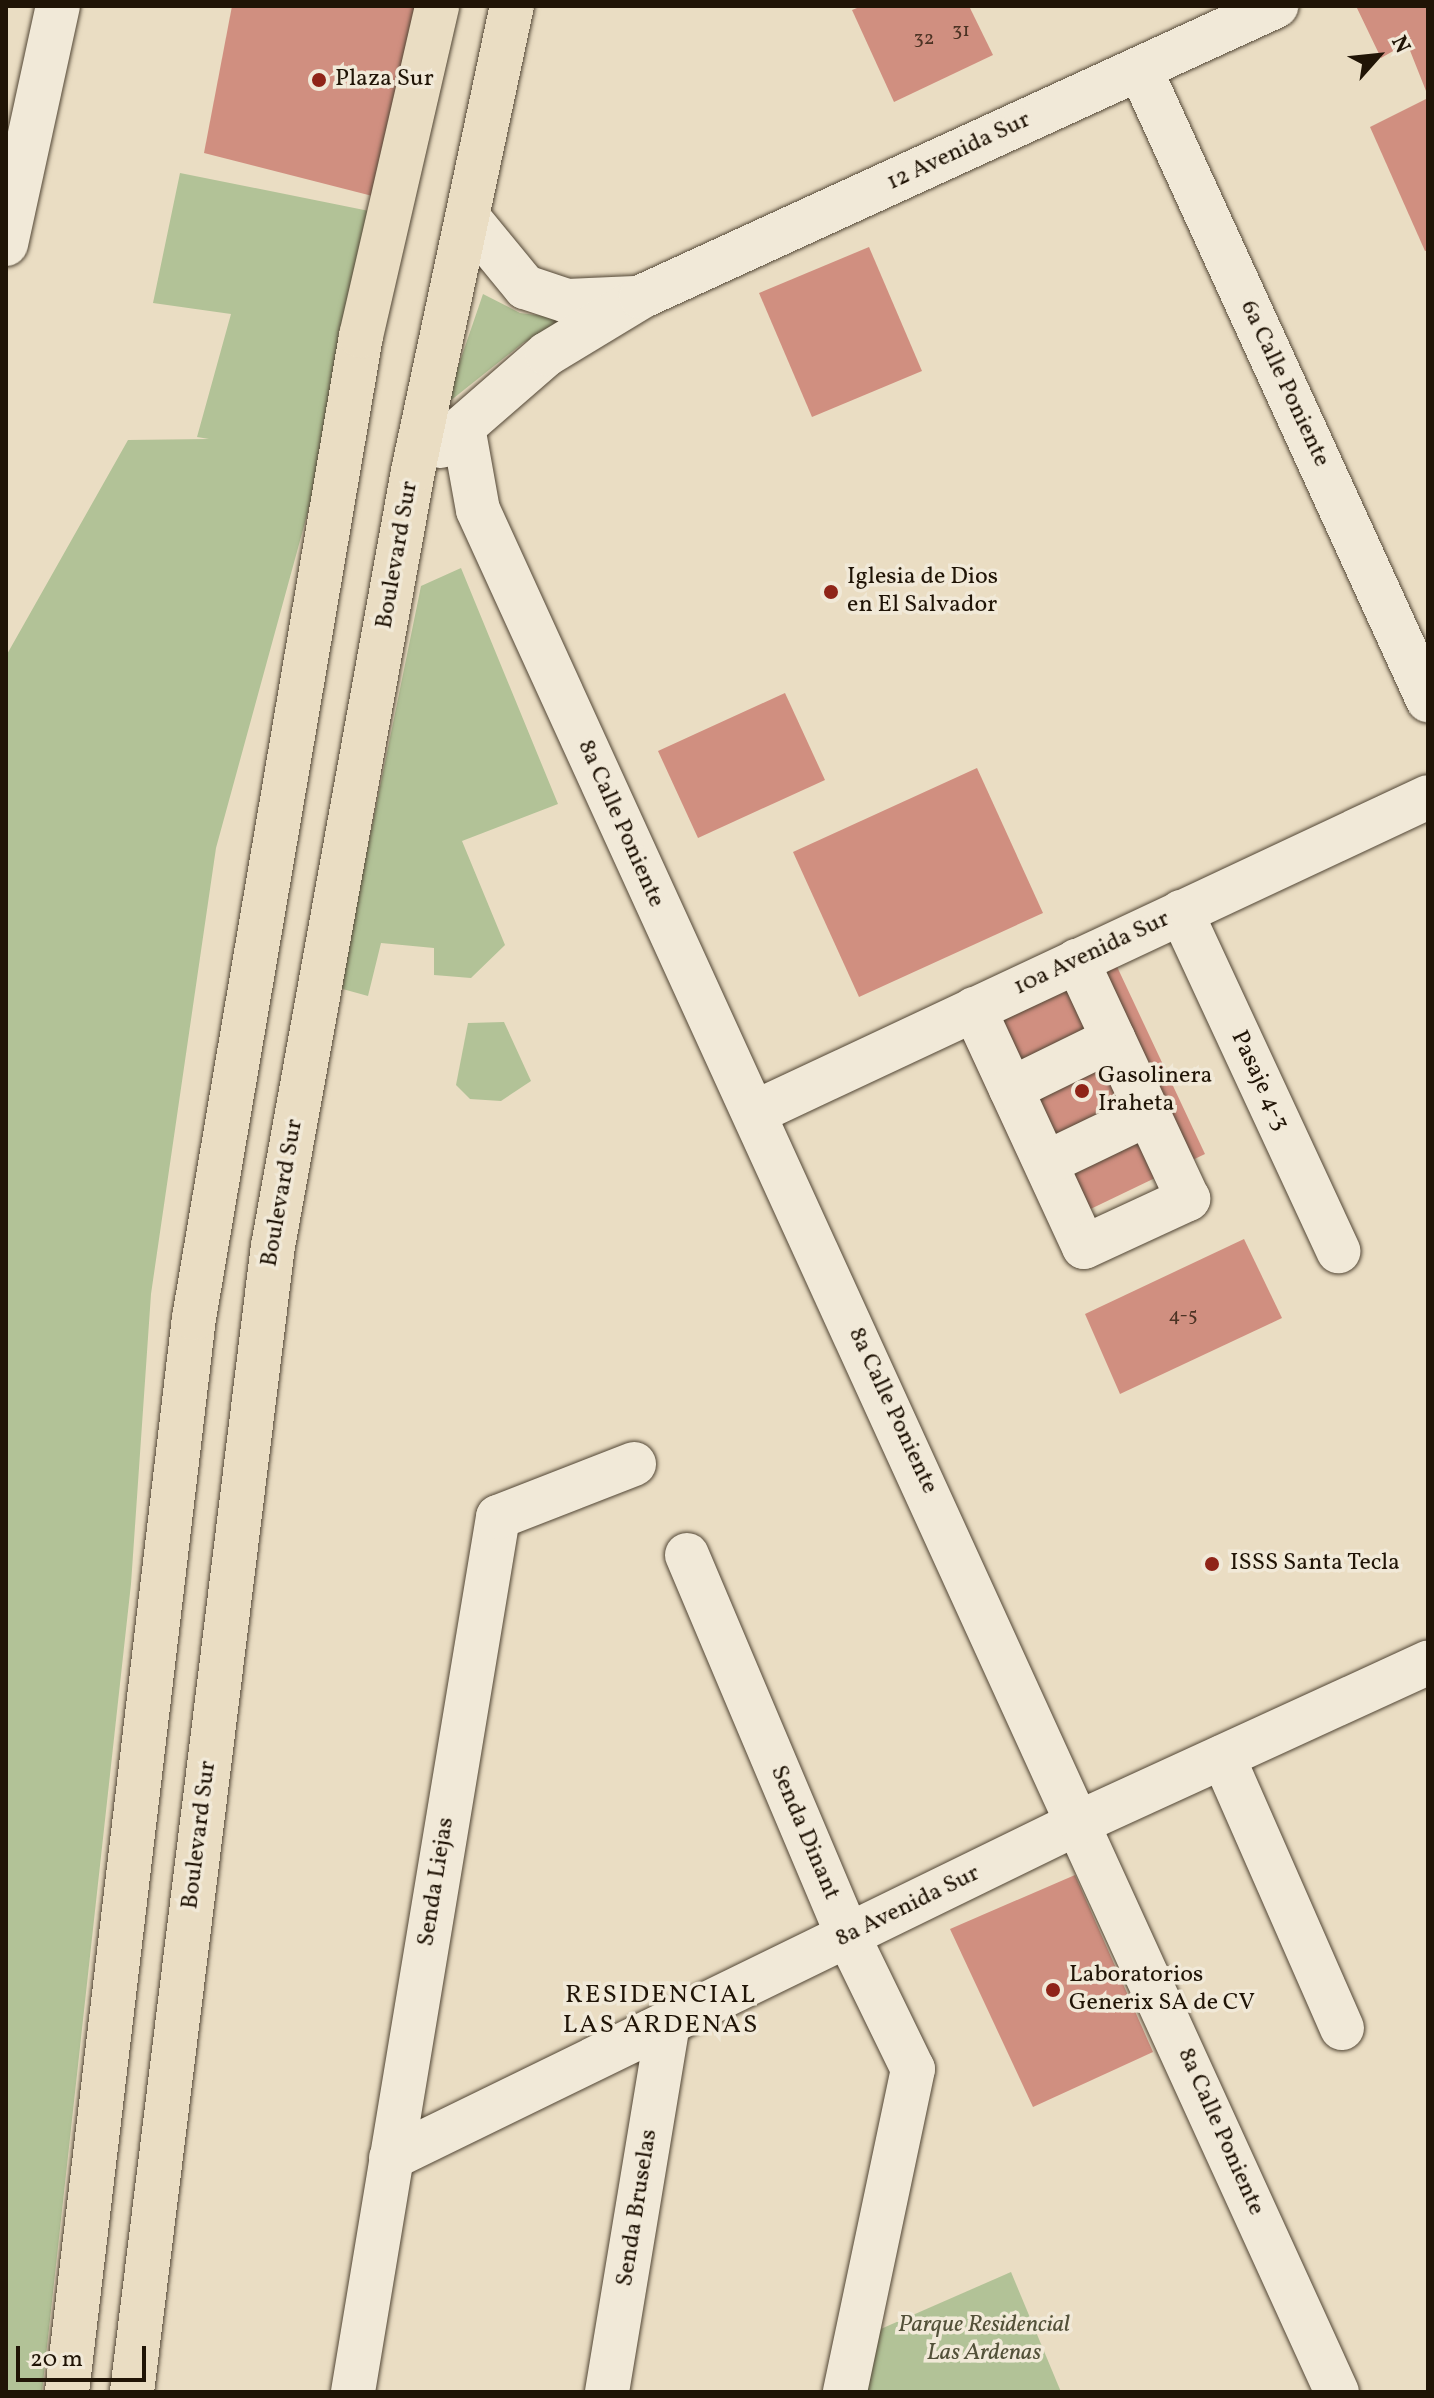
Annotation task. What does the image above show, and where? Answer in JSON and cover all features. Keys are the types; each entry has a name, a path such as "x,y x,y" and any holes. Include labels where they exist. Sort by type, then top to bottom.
{"highway":[{"path":"67,2392 194,1318 361,336 437,6"},
{"name":"Boulevard Sur","path":"132,2392 273,1246 413,471 470,220 512,6"}],"street":[{"path":"6,244 58,6"},
{"name":"12 Avenida Sur","path":"413,471 547,354 641,297 1276,6"},
{"name":"6a Calle Poniente","path":"1140,69 1428,700"},
{"name":"12 Avenida Sur","path":"470,220 525,287 567,301 641,297"},
{"name":"8a Calle Poniente","path":"463,427 478,510 756,1112 1337,2392"},
{"name":"10a Avenida Sur","path":"756,1112 1428,797"},
{"name":"Pasaje 4-3","path":"1181,912 1338,1251"},
{"path":"974,1009 1084,1247 1188,1199 1077,961"},
{"path":"1011,1089 1113,1039"},
{"path":"1046,1163 1148,1114"},
{"name":"Senda Liejas","path":"353,2392 498,1517 634,1464"},
{"name":"Senda Dinant","path":"687,1555 848,1936 913,2069 845,2392"},
{"name":"8a Avenida Sur","path":"391,2158 1080,1822 1428,1663"},
{"path":"1223,1757 1342,2028"},
{"name":"Senda Bruselas","path":"607,2392 668,2024"}],"green space":[{"path":"180,173 389,215 216,848 151,1294 131,1584 42,2392 6,2392 6,656 128,440 209,439 197,437 231,314 153,303"},
{"path":"483,294 520,313 568,319 523,343 445,405"},
{"path":"461,568 558,804 462,841 505,945 471,978 434,975 434,948 381,943 368,996 339,988 421,586"},
{"path":"504,1022 531,1081 501,1101 470,1099 456,1085 468,1023"},
{"name":"Parque Residencial Las Ardenas","path":"1011,2272 1061,2392 843,2392 851,2342"}],"building":[{"name":"Plaza Sur","path":"232,6 437,6 392,201 204,153"},
{"path":"862,6 969,6 993,55 894,102 852,10"},
{"path":"1356,6 1428,6 1428,96 1407,43 1381,58"},
{"path":"1428,98 1428,250 1425,251 1370,127"},
{"path":"869,247 922,371 812,417 759,293"},
{"path":"785,693 825,780 698,838 658,751"},
{"path":"977,768 1043,913 859,997 793,852"},
{"name":"Gasolinera Iraheta","path":"1112,956 1205,1154 1051,1228 958,1028"},
{"path":"1244,1239 1282,1318 1120,1394 1085,1314"},
{"name":"Laboratorios Generix SA de CV","path":"1075,1875 1153,2052 1033,2107 950,1929"}],"place":[{"name":"Plaza Sur","path":"319,80"},
{"name":"Iglesia de Dios en El Salvador","path":"831,592"},
{"name":"Gasolinera Iraheta","path":"1082,1091"},
{"name":"ISSS Santa Tecla","path":"1212,1564"},
{"name":"Laboratorios Generix SA de CV","path":"1053,1990"}],"district":[{"name":"RESIDENCIAL LAS ARDENAS","path":"661,2011"}]}
